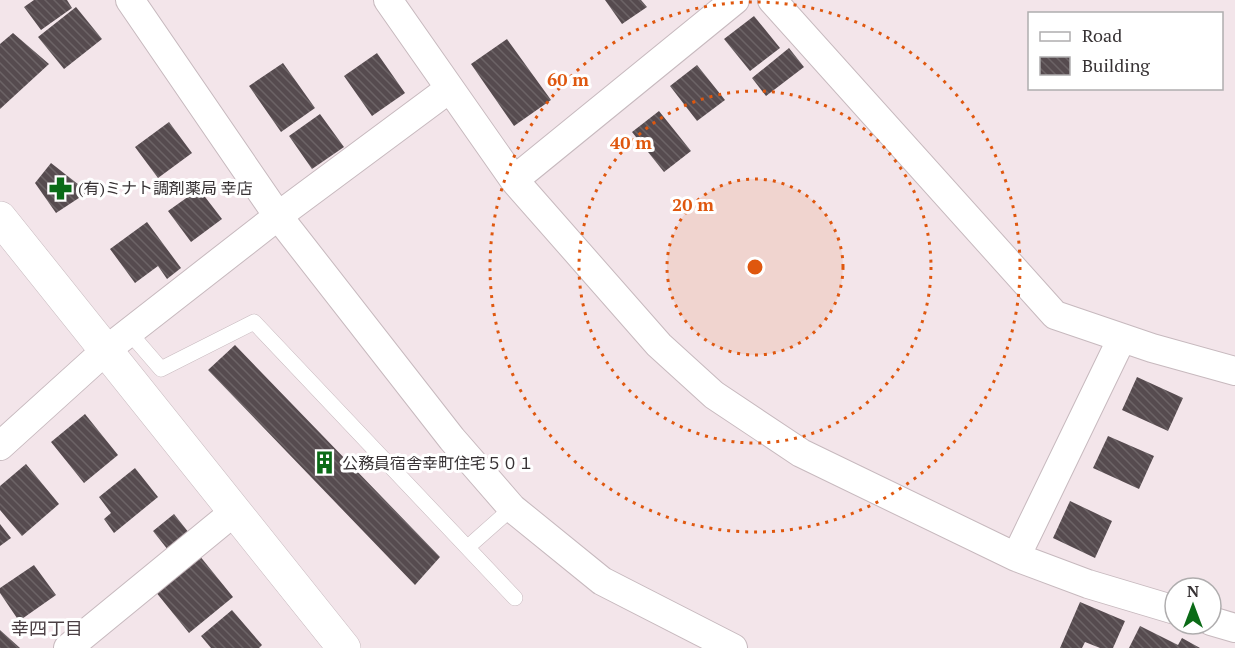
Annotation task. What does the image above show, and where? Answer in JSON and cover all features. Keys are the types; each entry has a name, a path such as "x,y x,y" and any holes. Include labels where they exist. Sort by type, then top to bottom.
{"street":[{"path":"130,0 278,216 452,440 512,508 602,581 733,648"},
{"path":"388,0 514,180 659,345 714,395 801,453 1016,557 1088,584 1163,606"},
{"path":"514,180 735,0"},
{"path":"772,0 1055,315 1122,338 1235,371"},
{"path":"0,446 117,342 278,216 449,89"},
{"path":"0,218 117,342 234,512 344,648"},
{"path":"1016,557 1122,338"},
{"path":"68,648 234,512"}],"lane":[{"path":"117,342 160,369 254,322 515,598"},
{"path":"468,547 512,508"}],"building":[{"path":"34,0 67,0 72,8 41,30 24,7"},
{"path":"605,0 641,0 647,7 622,24"},
{"path":"76,7 102,39 64,69 38,37"},
{"path":"754,16 780,48 750,71 724,39"},
{"path":"13,33 49,64 0,109 0,44"},
{"path":"507,39 551,100 514,126 471,64"},
{"path":"789,48 804,67 766,96 752,78"},
{"path":"377,53 405,93 372,116 344,76"},
{"path":"283,63 315,108 281,132 249,86"},
{"path":"697,65 725,100 697,121 670,86"},
{"path":"659,111 691,151 664,172 632,132"},
{"path":"320,114 344,147 312,169 289,136"},
{"path":"169,122 192,153 158,178 135,147"},
{"name":"(有)ミナト調剤薬局 幸店","path":"51,163 88,192 56,213 35,183"},
{"path":"199,189 222,219 191,242 168,211"},
{"path":"147,222 181,268 167,279 158,266 135,283 110,249"},
{"name":"公務員宿舎幸町住宅５０１","path":"235,345 440,557 415,585 208,370"},
{"path":"1137,377 1183,398 1168,431 1122,410"},
{"path":"85,414 118,455 84,483 51,442"},
{"path":"1108,436 1154,456 1139,489 1093,468"},
{"path":"26,464 59,504 22,536 0,510 0,486"},
{"path":"135,468 158,497 114,533 104,519 111,513 99,497"},
{"path":"1070,501 1112,521 1095,558 1053,538"},
{"path":"174,514 193,538 172,555 153,531"},
{"path":"0,524 11,538 0,546"},
{"path":"199,555 233,597 189,633 155,591"},
{"path":"34,565 56,595 19,621 0,593 0,588"},
{"path":"1080,602 1125,621 1113,648 1100,648 1085,642 1082,648 1060,648"},
{"path":"232,610 262,645 259,648 211,648 201,636"},
{"path":"1140,626 1178,645 1182,638 1200,648 1129,648"},
{"path":"0,630 20,648 0,648"}],"place":[{"name":"(有)ミナト調剤薬局 幸店","path":"60,188"},
{"name":"公務員宿舎幸町住宅５０１","path":"324,463"}],"district":[{"name":"幸四丁目","path":"47,628"}]}
